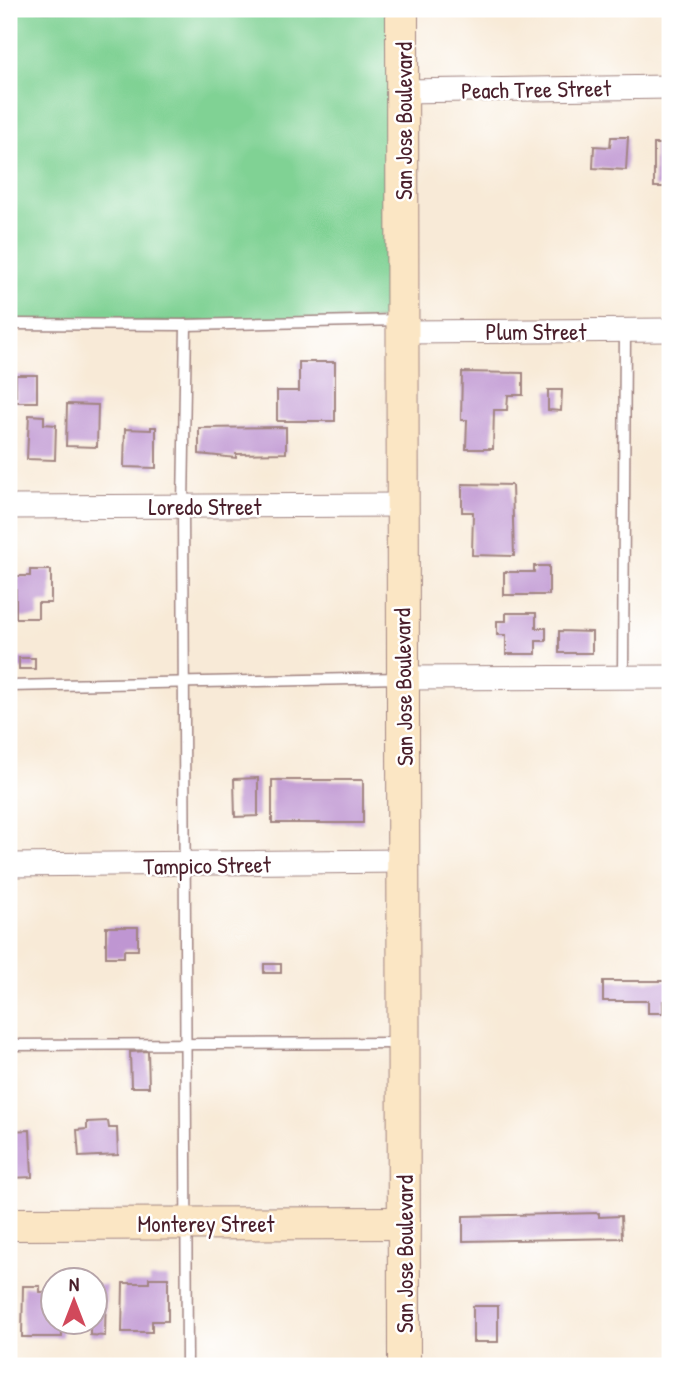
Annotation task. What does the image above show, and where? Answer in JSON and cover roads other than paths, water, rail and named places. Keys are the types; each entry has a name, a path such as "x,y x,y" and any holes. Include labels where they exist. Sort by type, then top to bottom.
{"street":[{"name":"San Jose Boulevard","path":"402,9 404,1366"},
{"name":"Peach Tree Street","path":"403,90 670,87"},
{"name":"Plum Street","path":"402,326 670,330"},
{"name":"Loredo Street","path":"9,507 401,505"},
{"path":"402,678 670,677"},
{"name":"Tampico Street","path":"9,865 184,866 404,861"},
{"name":"Monterey Street","path":"9,1224 404,1223"}],"lane":[{"path":"9,324 402,326"},
{"path":"186,325 183,682 187,1366"},
{"path":"623,676 625,331"},
{"path":"9,686 402,678"},
{"path":"9,1045 405,1043"}]}
